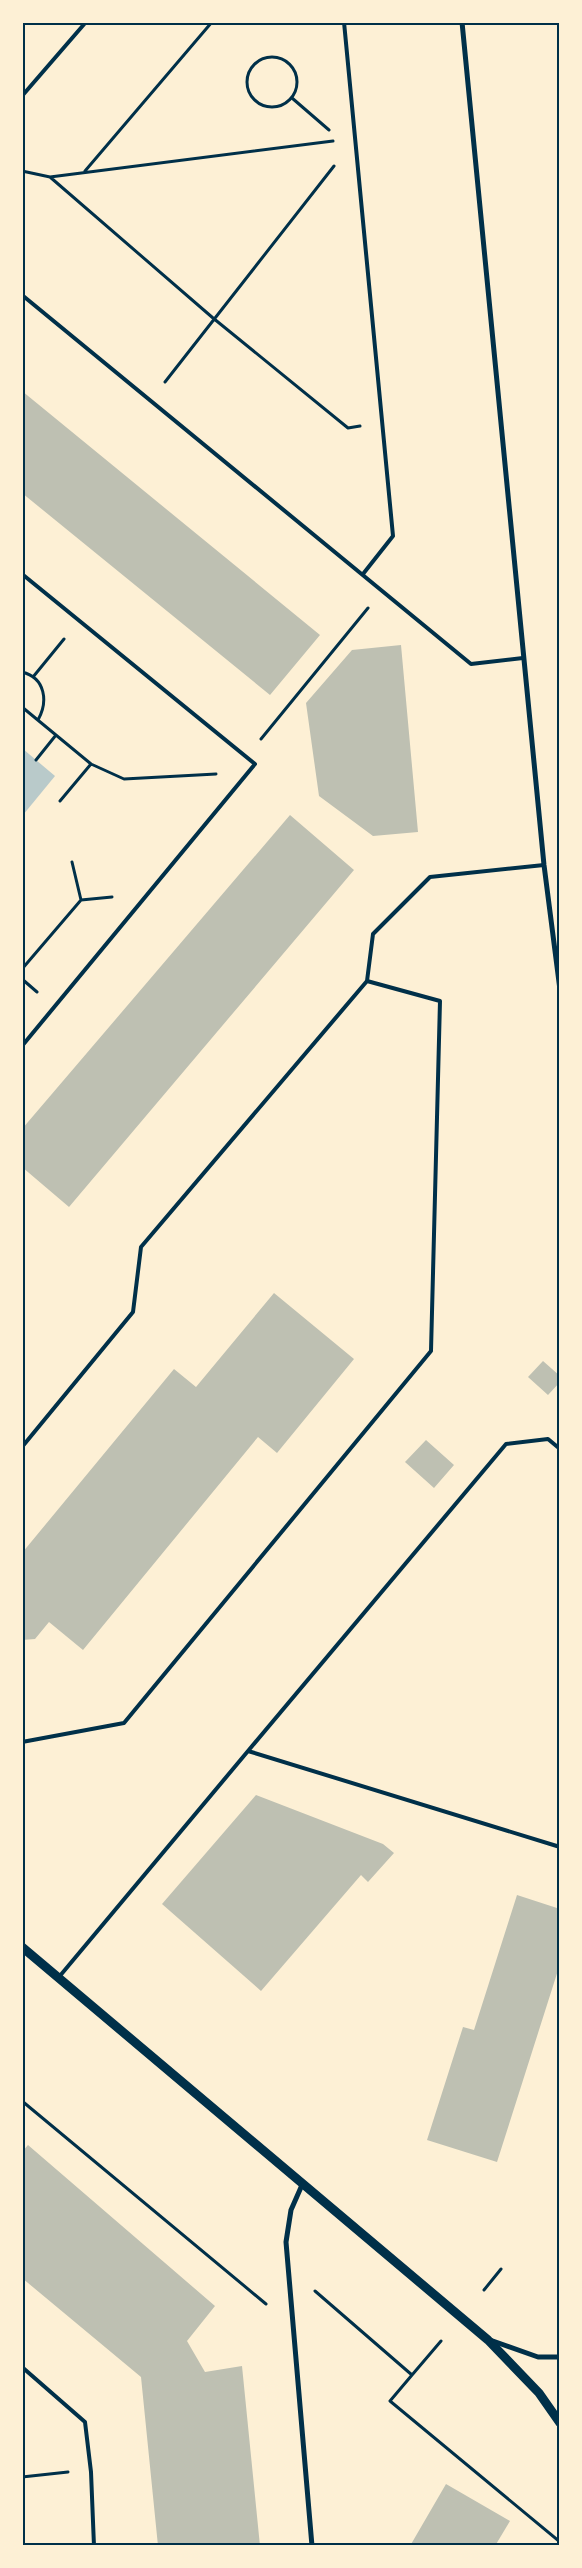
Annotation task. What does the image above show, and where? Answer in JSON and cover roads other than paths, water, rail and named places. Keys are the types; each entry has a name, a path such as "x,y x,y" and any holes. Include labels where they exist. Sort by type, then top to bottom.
{"street":[{"path":"462,22 523,658 544,865 560,990"},
{"path":"22,1947 488,2340 539,2393 560,2423"},
{"path":"302,2185 292,2210 286,2242 312,2546"},
{"path":"488,2340 538,2357 560,2357"}],"lane":[{"path":"22,96 86,22"},
{"path":"344,22 384,423 393,536 363,574"},
{"path":"22,295 471,664 523,658"},
{"path":"22,574 254,764 22,1046"},
{"path":"22,1447 133,1312 141,1247 367,981 373,934 430,877 544,865"},
{"path":"22,1742 124,1723 431,1351 440,1001 367,981"},
{"path":"59,1977 506,1444 548,1439 560,1448"},
{"path":"248,1751 560,1847"},
{"path":"22,2367 85,2422 91,2472 94,2546"}]}
